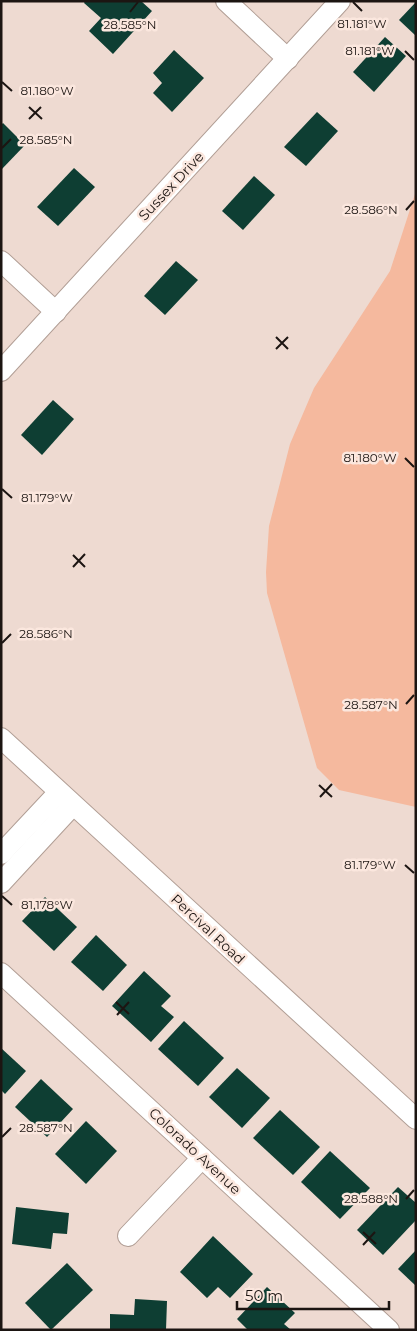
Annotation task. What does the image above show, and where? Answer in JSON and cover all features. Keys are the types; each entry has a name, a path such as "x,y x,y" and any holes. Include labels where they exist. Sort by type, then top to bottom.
{"street":[{"path":"226,1 288,58"},
{"name":"Sussex Drive","path":"1,371 340,1"},
{"path":"1,261 56,312"},
{"name":"Percival Road","path":"1,738 416,1119"},
{"path":"1,854 66,798"},
{"path":"1,883 66,798"},
{"name":"Colorado Avenue","path":"1,973 389,1330"},
{"path":"128,1236 202,1158"}],"shaded area":[{"path":"416,191 416,807 339,790 317,768 267,593 266,572 269,526 290,444 314,388 390,271"}],"building":[{"path":"85,1 141,1 152,11 113,54 89,31 101,18 84,3"},
{"path":"416,2 416,36 399,20"},
{"path":"385,37 406,56 374,92 353,72"},
{"path":"174,50 204,78 172,112 153,93 162,83 153,73"},
{"path":"317,112 338,131 306,166 284,147"},
{"path":"3,123 25,145 1,170 1,125"},
{"path":"74,168 95,187 58,226 37,207"},
{"path":"254,176 275,195 243,230 222,211"},
{"path":"176,261 198,280 165,315 144,296"},
{"path":"53,400 74,419 42,455 21,435"},
{"path":"45,897 77,927 54,951 22,921"},
{"path":"96,935 127,965 103,991 71,962"},
{"path":"144,971 171,996 161,1006 174,1017 151,1042 112,1006"},
{"path":"184,1021 224,1058 198,1086 158,1049"},
{"path":"1,1048 26,1071 5,1094 1,1090"},
{"path":"237,1068 270,1098 242,1128 209,1097"},
{"path":"41,1079 73,1109 47,1137 15,1107"},
{"path":"280,1110 320,1147 293,1175 253,1138"},
{"path":"86,1121 117,1151 86,1184 55,1154"},
{"path":"330,1151 370,1188 340,1219 301,1182"},
{"path":"398,1187 416,1203 416,1220 383,1255 357,1230"},
{"path":"16,1207 69,1213 67,1234 53,1233 51,1249 12,1244"},
{"path":"213,1236 253,1274 230,1298 218,1287 207,1298 180,1272"},
{"path":"416,1250 416,1286 398,1269"},
{"path":"67,1263 93,1290 51,1330 25,1303"},
{"path":"267,1287 295,1313 284,1324 291,1330 248,1330 237,1319"},
{"path":"135,1299 167,1301 166,1330 110,1330 110,1314 134,1315"}]}
